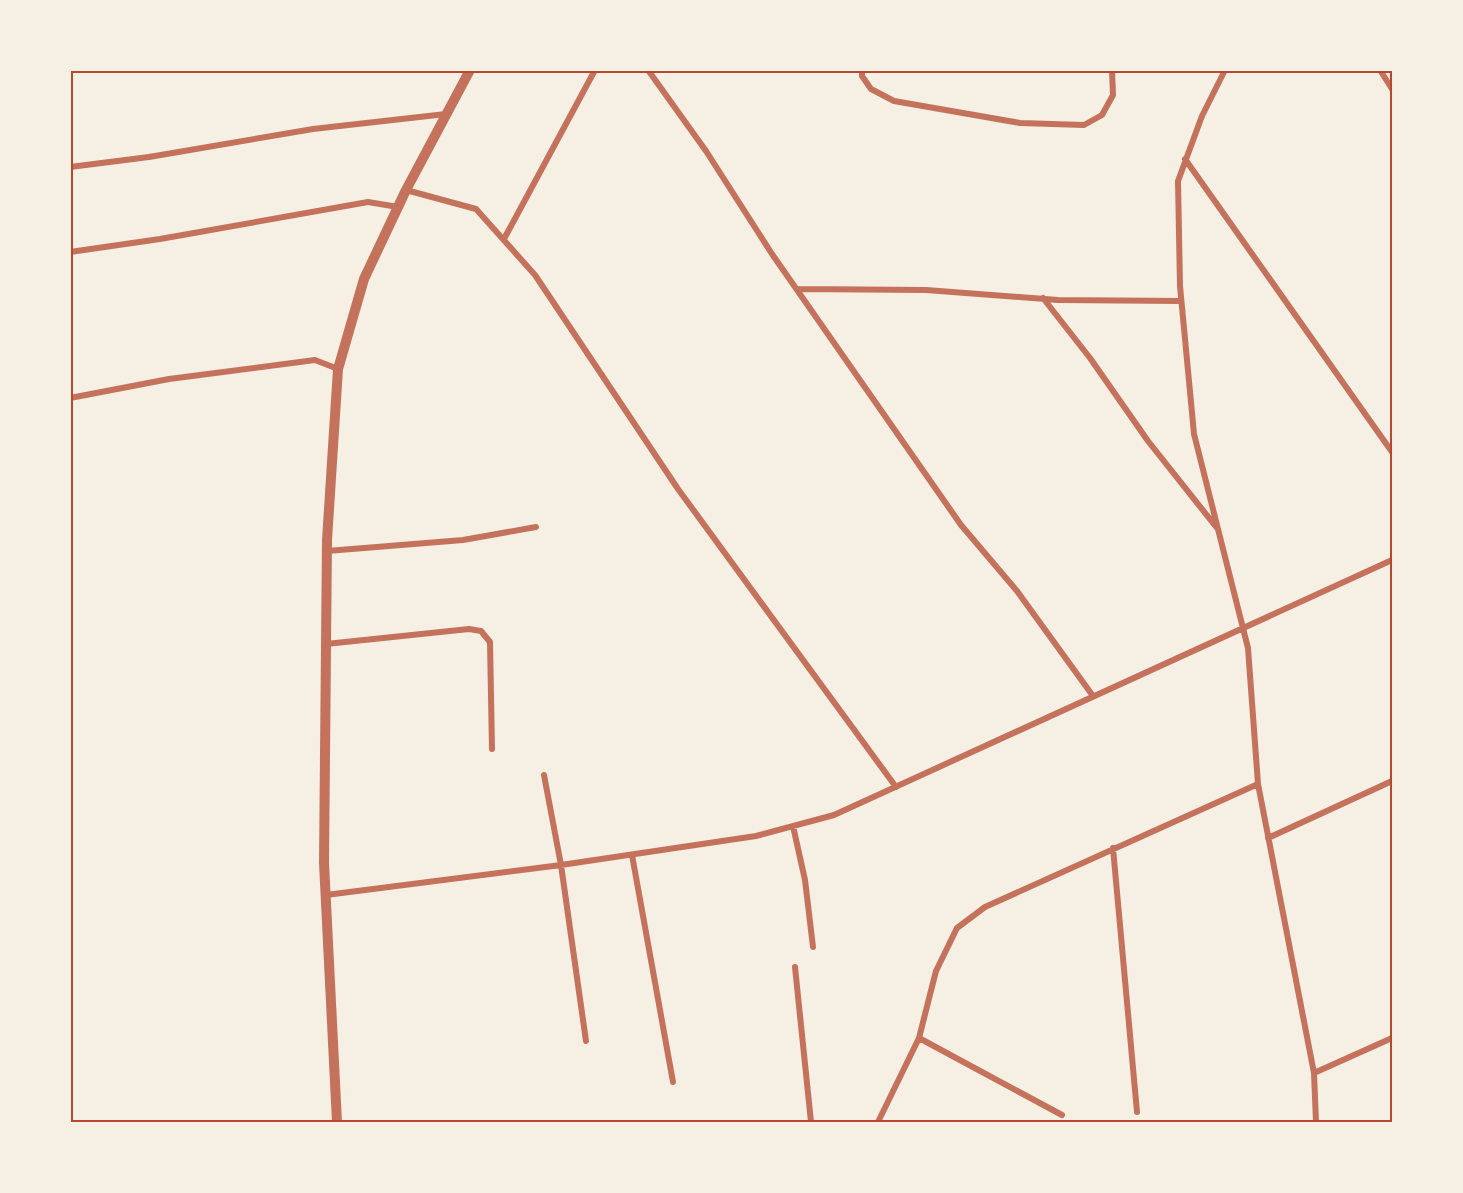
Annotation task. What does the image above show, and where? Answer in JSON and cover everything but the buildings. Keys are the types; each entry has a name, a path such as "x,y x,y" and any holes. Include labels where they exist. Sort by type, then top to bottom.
{"street":[{"path":"337,1122 324,863 327,551 338,369 364,279 406,189 470,70"},
{"path":"504,239 595,70"},
{"path":"648,70 706,151 797,289 961,525 1017,591 1093,696"},
{"path":"862,70 862,76 871,89 894,100 1020,123 1083,125 1102,115 1113,95 1112,70"},
{"path":"1225,70 1202,116 1178,181 1181,301 1194,434 1248,648 1258,784 1314,1073 1316,1122"},
{"path":"1380,70 1392,89"},
{"path":"70,167 148,157 313,129 446,114"},
{"path":"1185,159 1392,452"},
{"path":"406,189 476,209 535,275 678,489 896,787"},
{"path":"70,252 172,237 368,202 398,207"},
{"path":"797,289 926,290 1043,298 1181,301"},
{"path":"1043,298 1090,358 1148,441 1219,531"},
{"path":"70,398 169,379 315,360 338,369"},
{"path":"327,551 463,540 536,527"},
{"path":"326,895 561,865 756,836 834,815 1392,560"},
{"path":"326,644 470,629 481,631 490,642 492,748"},
{"path":"544,775 561,865 586,1041"},
{"path":"1269,838 1392,781"},
{"path":"878,1122 919,1038 936,971 957,928 985,907 1258,784"},
{"path":"794,826 813,947"},
{"path":"1113,848 1137,1112"},
{"path":"632,855 673,1082"},
{"path":"795,967 811,1122"},
{"path":"919,1038 1062,1115"},
{"path":"1314,1073 1392,1038"}]}
